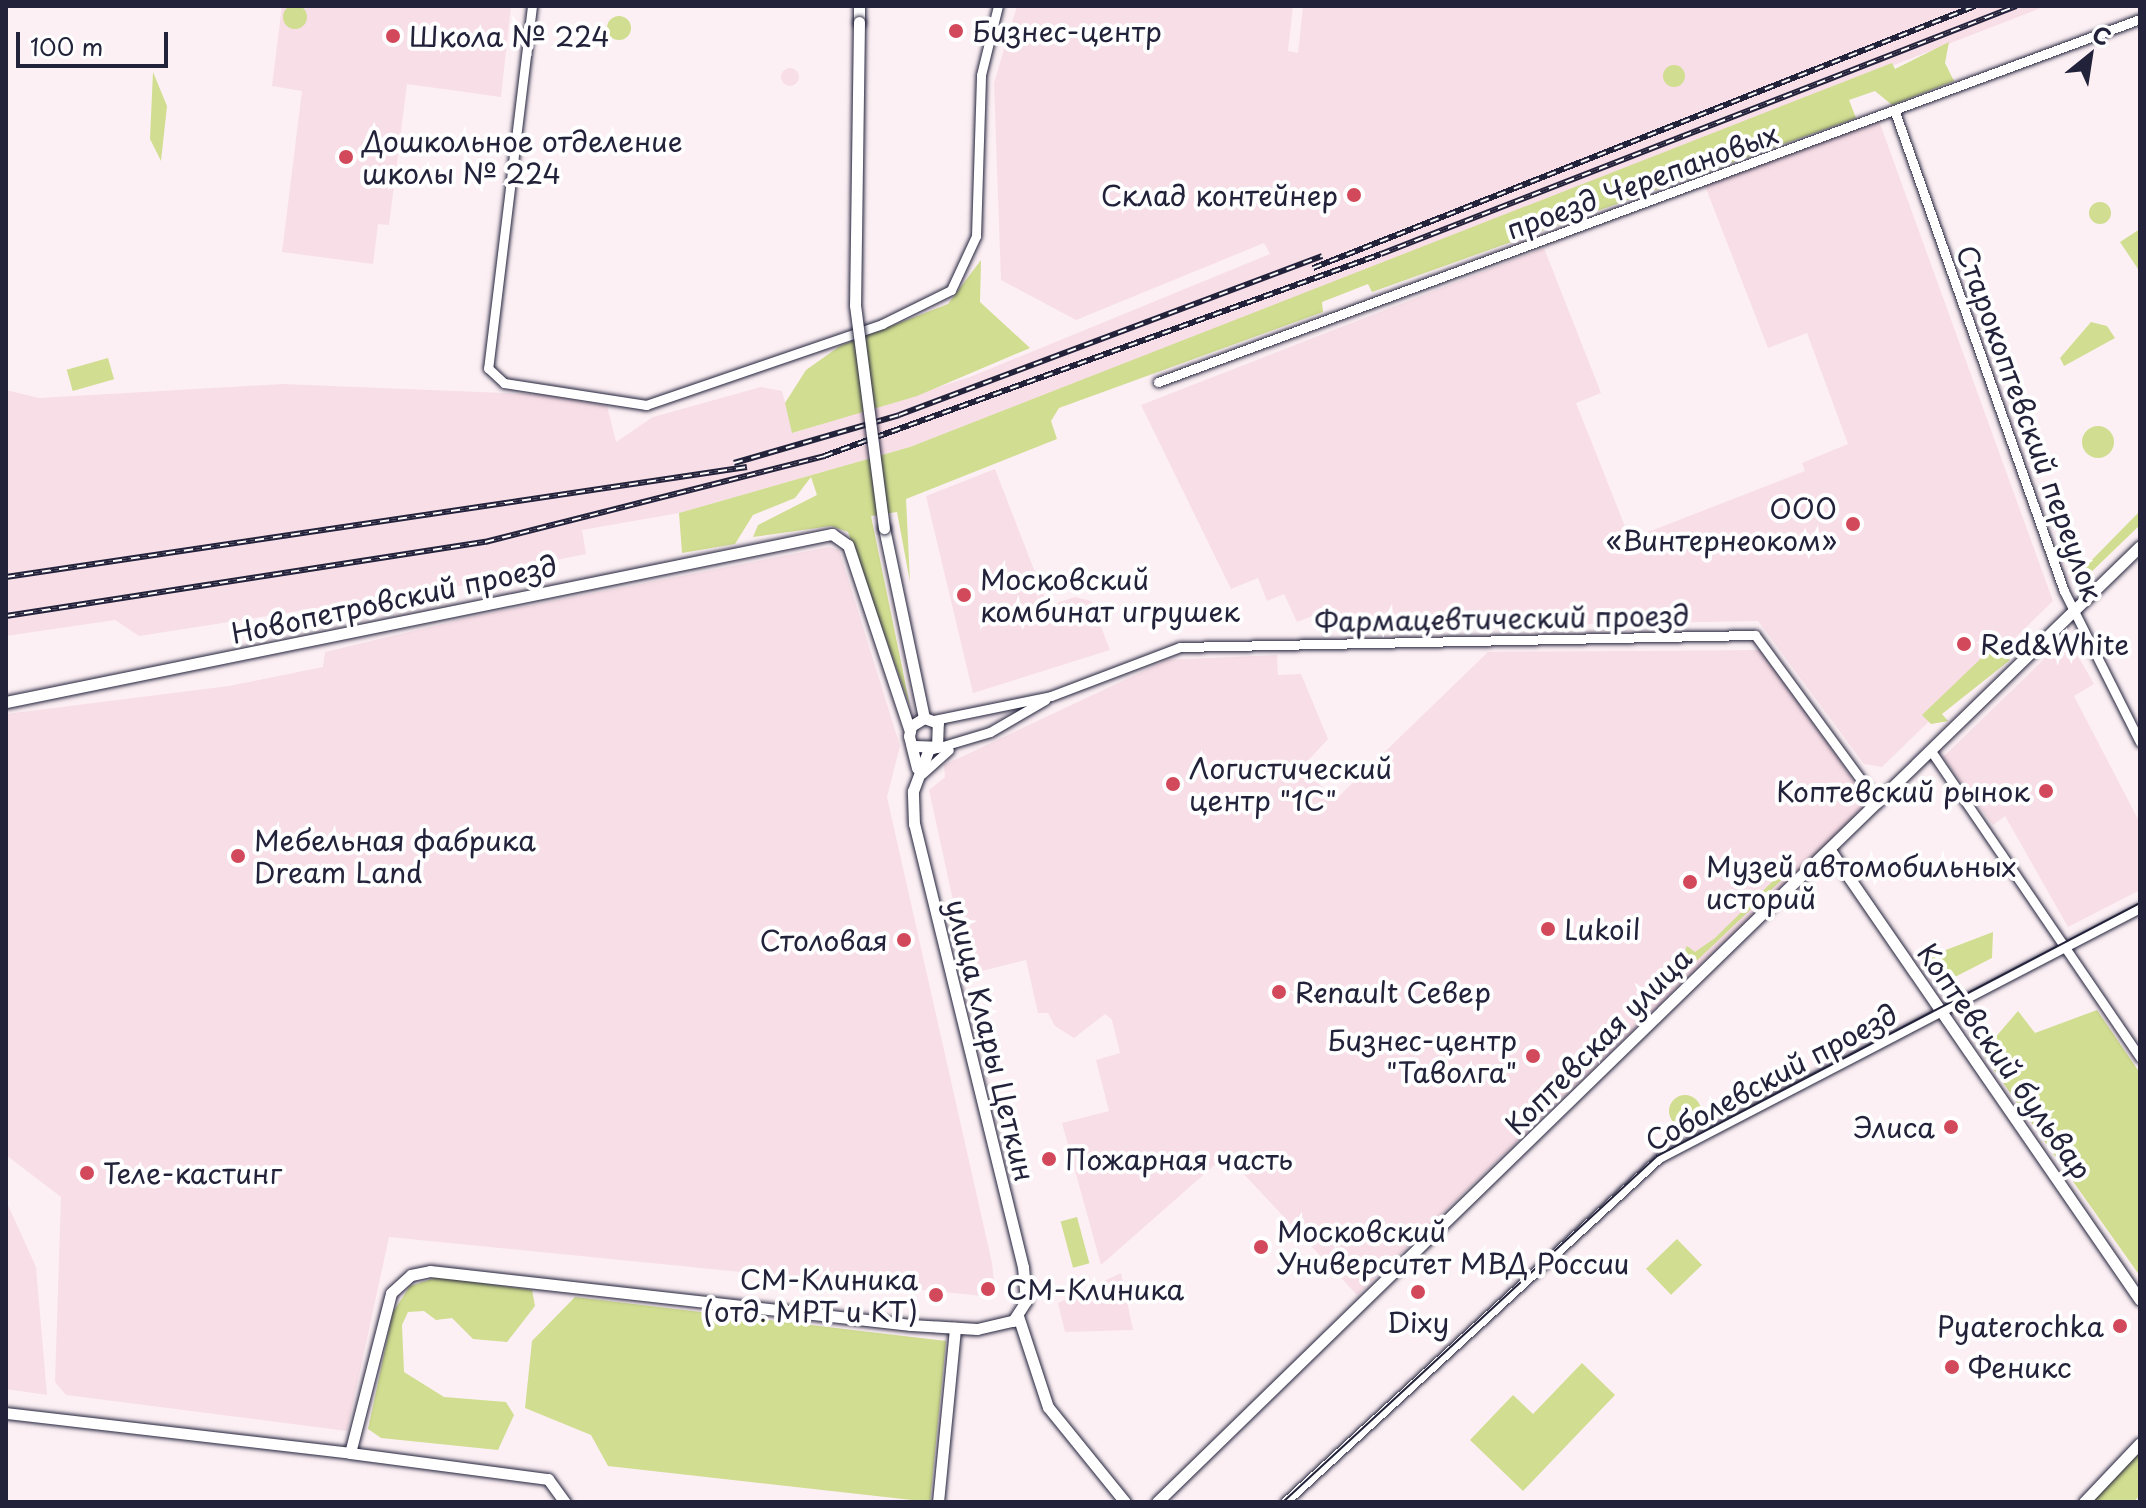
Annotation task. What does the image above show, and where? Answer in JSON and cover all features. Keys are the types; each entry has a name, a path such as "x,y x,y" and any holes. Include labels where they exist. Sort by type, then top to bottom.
{"street":[{"path":"532,6 493,379 638,405 673,398 940,300 961,278 976,236 981,75 998,6"},
{"path":"859,6 855,305 884,528 929,719 942,738 930,750 914,746"},
{"name":"проезд Черепановых","path":"1158,382 2140,19"},
{"name":"Старокоптевский переулок","path":"1895,112 2074,611 2140,742"},
{"name":"Новопетровский проезд","path":"6,702 246,657 372,623 839,536"},
{"name":"улица Клары Цеткин","path":"839,536 910,731 917,773"},
{"name":"Коптевская улица","path":"1157,1502 2140,546"},
{"name":"Фармацевтический проезд","path":"913,791 931,764 955,746 1051,696 1180,647 1755,635 1878,803"},
{"name":"Фармацевтический проезд","path":"929,719 1051,696"},
{"path":"910,731 929,719"},
{"name":"Фармацевтический проезд","path":"930,750 955,746"},
{"name":"улица Клары Цеткин","path":"930,750 917,773 913,791 920,850 1023,1267 1026,1301 1018,1316 1048,1407 1125,1502"},
{"path":"1931,751 2140,1057"},
{"name":"Коптевский бульвар","path":"1830,850 2140,1300"},
{"name":"Соболевский проезд","path":"1285,1502 1659,1158 2140,908"},
{"path":"350,1453 391,1293 411,1275 430,1271 955,1328 991,1328 1018,1316"},
{"path":"938,1502 955,1328"},
{"path":"6,1413 548,1479 565,1502"},
{"path":"2084,1502 2140,1443"}],"shaded area":[{"path":"282,6 511,6 501,97 407,84 389,225 378,224 373,264 282,252 302,91 272,86"},
{"path":"1017,6 1293,6 1288,51 1298,53 1303,6 2046,6 910,447 679,513 582,530 586,554 526,566 511,578 139,636 115,620 6,636 6,390 39,398 283,384 551,395 607,406 616,442 653,417 761,387 782,391 793,433 970,377 1270,254 1264,243 1076,320 1001,280 994,83"},
{"path":"786,68 794,68 799,77 797,84 786,86 781,81 781,73"},
{"path":"1879,121 2053,601 1882,767 1864,764 1758,621 1338,629 1330,609 1297,622 1284,594 1267,601 1258,578 1231,589 1141,405 1544,248 1601,393 1576,403 1630,539 1805,471 1802,463 1848,444 1807,333 1768,348 1705,186"},
{"path":"995,469 1048,606 1075,597 1091,601 1110,650 973,693 926,496"},
{"path":"829,547 839,550 900,746 887,797 992,1263 994,1283 983,1296 389,1237 347,1431 66,1395 55,1382 61,1197 6,1155 6,714 229,686 323,667 325,652 476,616"},
{"name":"Коптевский рынок","path":"2067,637 2094,684 2074,696 2140,823 2140,890 2068,927 2005,816 1993,825 1943,757"},
{"path":"1760,650 1863,793 1863,809 1357,1295 1226,1155 1101,1265 1062,1123 1109,1111 1096,1060 1120,1053 1112,1020 1105,1014 1074,1038 1055,1026 1048,1013 1038,1013 1026,960 969,974 929,790 945,777 944,765 1167,660 1277,655 1278,675 1301,674 1328,739 1302,767 1335,800 1488,652"},
{"path":"7,1203 36,1267 47,1395 6,1389"},
{"path":"1121,1273 1133,1330 1065,1332 1058,1303"}],"green space":[{"path":"295,5 304,8 307,17 304,26 295,29 286,26 283,17 286,8"},
{"path":"619,16 628,19 631,28 628,37 619,40 610,37 607,28 610,19"},
{"path":"1949,42 1945,63 1954,81 1892,105 1875,91 1849,100 1856,118 1372,292 1368,284 1322,302 1323,312 1059,408 1051,421 1057,439 906,499 910,582 897,512 871,516 910,706 848,532 831,526 753,537 758,525 817,495 811,477 795,498 753,515 735,544 682,553 679,513 910,447 1892,63 1895,69"},
{"path":"1674,65 1682,68 1685,76 1682,84 1674,87 1666,84 1663,76 1666,68"},
{"path":"153,72 167,106 161,161 150,139"},
{"path":"2100,202 2108,205 2111,213 2108,221 2100,224 2092,221 2089,213 2092,205"},
{"path":"2140,229 2140,272 2120,242"},
{"path":"981,260 980,302 1030,348 917,396 792,433 785,403 806,370 840,346 948,304"},
{"path":"2091,322 2107,326 2115,338 2064,366 2060,358"},
{"path":"108,358 114,379 73,391 67,370"},
{"path":"2098,426 2109,431 2114,442 2109,453 2098,458 2087,453 2082,442 2087,431"},
{"path":"2140,511 2140,525 2086,577 2083,569"},
{"path":"1995,645 2010,660 1942,714 1948,721 1931,724 1922,715"},
{"path":"1783,871 1790,872 1686,971 1677,967 1687,946 1695,952 1715,938"},
{"path":"1993,932 1992,958 1947,981 1930,956"},
{"path":"2097,1010 2140,1073 2140,1276 1982,1053 2018,1011 2035,1033"},
{"path":"1685,1095 1696,1100 1701,1111 1696,1122 1685,1127 1674,1122 1669,1111 1674,1100"},
{"path":"1077,1217 1089,1263 1073,1268 1061,1221"},
{"path":"1677,1239 1702,1265 1671,1295 1646,1269"},
{"path":"438,1277 532,1290 535,1306 507,1342 473,1339 452,1318 436,1320 424,1311 408,1312 402,1325 404,1372 444,1397 506,1402 514,1415 498,1450 381,1438 368,1429 393,1312 410,1286"},
{"path":"575,1297 946,1341 930,1502 608,1466 591,1435 525,1408 532,1341"},
{"path":"1582,1363 1615,1395 1523,1491 1470,1440 1513,1395 1533,1414"},
{"path":"2140,1451 2140,1495 2134,1502 2091,1502"}],"tram line":[{"path":"1283,1502 1657,1156 2140,903"}],"railway":[{"path":"1313,268 1975,6"},
{"path":"6,616 485,542 824,456 1381,254 2016,6"},
{"path":"734,463 899,415 1322,256"},
{"path":"6,577 747,467"}],"place":[{"name":"Бизнес-центр","path":"956,31"},
{"name":"Школа № 224","path":"393,36"},
{"name":"Дошкольное отделение школы № 224","path":"346,157"},
{"name":"Склад контейнер","path":"1354,195"},
{"name":"ООО «Винтернеоком»","path":"1853,524"},
{"name":"Московский комбинат игрушек","path":"964,595"},
{"name":"Red&White","path":"1964,644"},
{"name":"Логистический центр \"1С\"","path":"1173,784"},
{"name":"Коптевский рынок","path":"2046,791"},
{"name":"Мебельная фабрика Dream Land","path":"238,856"},
{"name":"Музей автомобильных историй","path":"1690,882"},
{"name":"Lukoil","path":"1548,929"},
{"name":"Столовая","path":"904,940"},
{"name":"Renault Север","path":"1279,992"},
{"name":"Бизнес-центр \"Таволга\"","path":"1533,1056"},
{"name":"Элиса","path":"1951,1127"},
{"name":"Пожарная часть","path":"1049,1159"},
{"name":"Теле-кастинг","path":"87,1173"},
{"name":"Московский Университет МВД России","path":"1261,1247"},
{"name":"СМ-Клиника","path":"988,1289"},
{"name":"Dixy","path":"1418,1292"},
{"name":"СМ-Клиника (отд. МРТ и КТ)","path":"936,1295"},
{"name":"Pyaterochka","path":"2120,1326"},
{"name":"Феникс","path":"1952,1367"}]}
